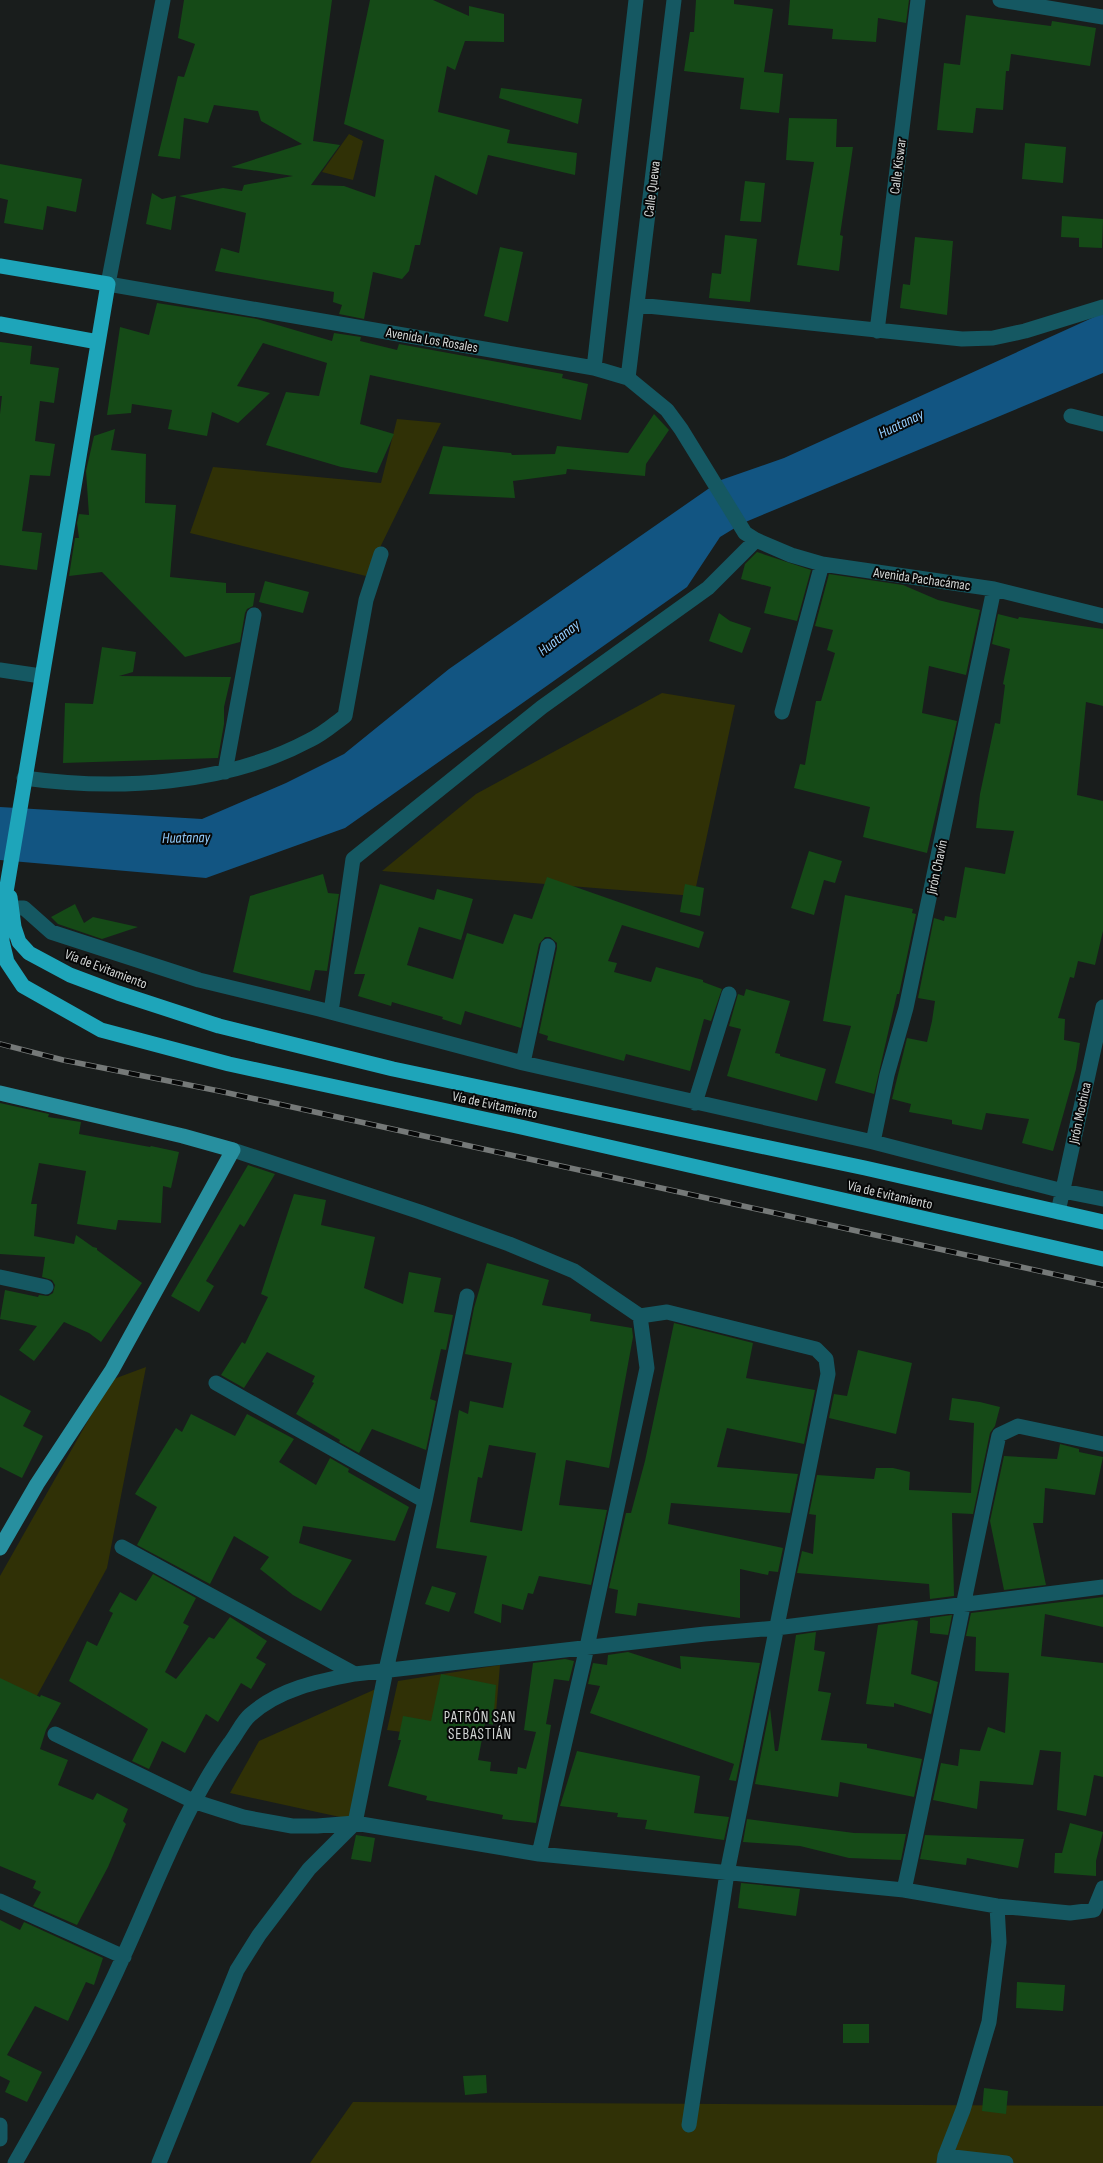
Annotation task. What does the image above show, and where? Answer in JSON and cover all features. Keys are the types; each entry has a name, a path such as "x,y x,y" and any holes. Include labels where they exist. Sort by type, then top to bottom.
{"highway":[{"path":"0,266 108,284 8,869"},
{"path":"0,324 98,342"},
{"name":"Vía de Evitamiento","path":"8,869 11,908 19,942 29,953 70,975 219,1026 393,1068 865,1168 1103,1222"},
{"name":"Vía de Evitamiento","path":"8,869 0,921 7,962 23,986 101,1030 229,1064 521,1127 1103,1259"}],"main road":[{"path":"0,921 11,908"},
{"path":"0,1093 183,1136 233,1150 112,1370 37,1484 0,1548"}],"street":[{"path":"108,284 162,0"},
{"path":"594,368 636,0"},
{"name":"Calle Quewa","path":"628,378 674,0"},
{"name":"Calle Kiswar","path":"877,331 918,0"},
{"path":"1000,0 1103,17"},
{"name":"Avenida Los Rosales","path":"108,284 594,368 628,378 667,410 750,537"},
{"path":"638,305 962,339 993,338 1025,331 1103,307"},
{"path":"1071,416 1103,424"},
{"path":"331,1012 353,859 542,708 708,588 750,537"},
{"name":"Avenida Pachacámac","path":"750,537 791,555 822,564 994,589 1103,616"},
{"path":"23,785 178,780 225,772 311,740 345,716 366,600 381,554"},
{"path":"782,712 822,564"},
{"name":"Jirón Chavín","path":"873,1142 887,1075 910,990 994,589"},
{"path":"225,772 254,615"},
{"path":"0,670 41,676"},
{"path":"11,908 24,908 51,932 190,978 331,1012 523,1063 873,1142 1063,1191 1103,1199"},
{"path":"523,1063 548,946"},
{"path":"695,1103 729,994"},
{"name":"Jirón Mochica","path":"1058,1212 1103,1007"},
{"path":"233,1150 510,1244 574,1270 640,1316 668,1312 816,1349 826,1359 828,1374 727,1873 689,2124"},
{"path":"0,1276 46,1287"},
{"path":"159,2163 237,1970 259,1935 309,1869 355,1823 386,1670 425,1501 467,1296"},
{"path":"539,1854 587,1647 647,1368 640,1316"},
{"path":"216,1383 425,1501"},
{"path":"904,1890 933,1759 962,1604 999,1435 1018,1426 1103,1444"},
{"path":"122,1547 355,1674"},
{"path":"15,2163 77,2052 124,1957 193,1801 210,1770 249,1716 272,1700 302,1686 355,1674 587,1647 776,1628 1103,1587"},
{"path":"55,1734 193,1801 243,1817 292,1826 355,1823 539,1854 904,1890 996,1906 1070,1913 1094,1910 1103,1888"},
{"path":"0,1901 124,1957"},
{"path":"996,1906 999,1942 989,2022 963,2110 944,2159 1006,2163"},
{"path":"0,2125 0,2139"}],"shaded area":[{"path":"349,134 363,141 353,180 322,172"},
{"path":"397,419 441,423 366,576 190,533 213,467 381,483"},
{"path":"662,693 735,705 694,896 382,871 476,794"},
{"path":"146,1367 107,1568 28,1712 0,1695 0,1576 111,1380"},
{"path":"500,1665 496,1713 466,1708 461,1740 387,1730 398,1681"},
{"path":"378,1688 349,1819 230,1793 259,1741"},
{"path":"353,2102 1103,2106 1103,2163 310,2163"}],"water":[{"name":"Huatanay","path":"1103,313 1103,373 743,523 720,537 687,587 345,828 206,878 0,860 0,807 202,819 286,783 344,754 449,669 721,480 784,458"}],"building":[{"path":"184,0 332,0 313,141 340,145 311,185 344,186 375,197 384,140 344,124 370,0 433,0 469,16 469,6 504,14 504,42 465,41 455,70 447,66 438,112 510,130 507,143 577,153 575,175 488,155 477,195 435,175 420,245 415,245 409,271 402,279 373,272 364,319 339,314 342,305 333,302 334,292 215,271 221,248 239,253 246,213 179,196 223,188 242,191 244,185 293,176 231,167 302,144 261,121 258,111 214,105 208,123 184,118 180,159 158,156 178,76 184,77 195,44 178,38"},
{"path":"696,0 734,0 734,4 773,9 764,72 783,74 779,113 740,109 744,78 684,71 690,32 694,32"},
{"path":"790,0 909,0 906,23 878,18 876,42 832,39 833,29 788,25"},
{"path":"966,15 1051,26 1052,21 1096,28 1090,66 1011,54 1009,71 1006,71 1003,110 976,108 973,133 937,130 944,63 960,65"},
{"path":"501,88 582,99 578,124 499,98"},
{"path":"789,118 837,119 836,147 853,147 840,235 843,236 839,271 797,265 814,162 786,160"},
{"path":"1025,143 1066,147 1063,183 1022,179"},
{"path":"0,164 82,179 76,212 47,206 43,230 4,223 8,200 0,198"},
{"path":"745,181 765,183 761,222 740,221"},
{"path":"152,193 162,199 176,196 171,230 146,224"},
{"path":"1062,216 1103,219 1102,248 1079,247 1079,238 1061,237"},
{"path":"725,235 757,239 750,302 709,298 712,273 721,274"},
{"path":"915,237 953,241 947,315 900,308 903,284 910,285"},
{"path":"500,247 523,252 508,322 484,316"},
{"path":"157,303 257,319 332,341 334,333 361,337 360,341 397,350 399,344 563,374 562,378 588,384 581,420 370,375 360,424 394,434 377,473 341,467 266,445 286,392 319,396 327,363 263,343 237,386 270,393 238,423 212,412 207,436 168,429 172,410 132,404 131,413 107,415 120,327 149,335"},
{"path":"0,342 32,346 30,364 59,368 54,403 40,401 35,441 55,444 50,476 30,475 22,531 42,533 37,570 0,565 0,414 2,396 0,396"},
{"path":"654,414 669,430 646,464 645,476 567,469 566,474 513,481 515,498 429,494 443,446 511,453 512,455 555,454 557,446 628,453"},
{"path":"115,429 111,450 146,454 145,503 176,505 170,577 226,583 226,593 255,593 253,606 247,609 245,613 240,642 185,657 102,572 69,576 75,538 79,538 77,523 79,514 89,515 86,471 94,436"},
{"path":"757,552 811,570 797,621 764,613 771,587 741,579 745,564"},
{"path":"829,574 903,585 938,600 980,610 966,675 929,666 922,713 957,721 927,853 863,837 870,807 794,788 800,764 805,765 816,701 821,701 835,653 827,650 833,630 815,626"},
{"path":"265,581 309,592 303,613 259,602"},
{"path":"719,613 730,621 751,628 742,653 709,641"},
{"path":"998,614 1018,619 1019,617 1103,629 1103,706 1086,702 1077,795 1103,801 1103,931 1095,965 1078,961 1074,978 1070,977 1058,1018 1065,1019 1064,1040 1080,1043 1076,1069 1053,1151 1022,1143 1029,1119 986,1113 982,1130 952,1124 952,1120 909,1112 911,1104 892,1099 907,1038 927,1042 932,1021 935,1001 918,998 934,918 944,921 945,916 956,918 965,867 1005,874 1014,831 976,828 980,794 995,723 1000,724 1005,685 1003,684 1010,649 992,644"},
{"path":"102,647 136,652 133,672 119,676 231,677 224,707 224,724 218,758 63,763 65,703 93,704"},
{"path":"809,851 842,861 835,883 824,880 814,915 791,908"},
{"path":"323,874 328,893 339,894 327,971 315,970 310,991 233,972 250,896"},
{"path":"547,877 704,932 699,948 622,925 608,961 617,963 614,972 651,982 656,967 703,980 703,982 722,989 711,1021 704,1019 690,1071 626,1054 624,1061 547,1040 548,1036 539,1033 557,948 557,943 550,937 545,937 539,944 521,1028 465,1011 461,1025 442,1019 443,1017 392,1002 391,1006 358,996 365,974 354,974 380,884 434,900 437,889 473,899 461,940 419,927 407,965 453,979 467,933 503,944 514,914 532,919"},
{"path":"685,884 704,888 700,916 680,912"},
{"path":"845,895 913,909 912,913 916,914 899,994 897,994 874,1094 835,1083 851,1026 823,1021"},
{"path":"75,904 84,923 93,917 138,927 102,939 58,924 51,917"},
{"path":"746,989 790,1001 775,1053 826,1069 817,1101 727,1076 741,1029 729,1026 738,994 744,996"},
{"path":"0,1103 49,1114 48,1117 81,1122 79,1134 179,1152 171,1188 163,1186 161,1223 118,1220 116,1230 77,1224 86,1171 39,1163 31,1204 37,1204 34,1236 74,1244 76,1235 97,1248 97,1250 142,1283 101,1342 89,1333 64,1322 34,1361 19,1350 37,1326 0,1319 5,1290 38,1297 39,1295 48,1296 53,1293 55,1285 52,1280 42,1277 45,1257 0,1254"},
{"path":"248,1165 275,1174 244,1227 240,1224 206,1281 214,1286 199,1312 171,1296"},
{"path":"294,1194 326,1200 321,1225 375,1237 364,1288 403,1304 409,1272 441,1278 434,1312 453,1315 446,1350 441,1349 430,1399 436,1401 426,1450 372,1429 359,1453 339,1442 340,1440 296,1414 314,1383 312,1382 315,1376 267,1352 244,1388 221,1375 242,1342 245,1344 268,1297 261,1294"},
{"path":"487,1263 549,1280 542,1305 591,1314 590,1321 632,1328 633,1337 609,1468 566,1460 559,1505 607,1510 591,1585 539,1576 533,1594 528,1593 523,1610 502,1604 501,1623 474,1613 487,1556 436,1548 459,1410 468,1414 470,1401 503,1408 512,1363 465,1354 474,1308","holes":["489,1445 536,1453 522,1531 470,1522 478,1477 482,1478"]},
{"path":"674,1323 753,1343 746,1378 815,1390 804,1444 727,1428 717,1467 798,1474 790,1513 671,1503 668,1524 783,1548 778,1572 769,1571 768,1575 740,1569 740,1618 638,1603 636,1616 615,1613 618,1590 609,1588 626,1513 631,1513 645,1461"},
{"path":"858,1350 912,1363 896,1434 829,1418 834,1394 847,1396"},
{"path":"0,1395 31,1411 23,1426 43,1436 22,1478 0,1467"},
{"path":"952,1398 1000,1407 995,1426 990,1433 973,1514 952,1513 954,1596 930,1599 929,1584 797,1573 802,1551 813,1554 816,1515 809,1514 817,1475 874,1479 876,1468 893,1468 910,1472 909,1490 971,1493 974,1423 949,1420"},
{"path":"191,1414 235,1436 247,1414 294,1439 279,1462 316,1485 330,1458 349,1469 348,1472 409,1507 395,1541 303,1526 299,1543 352,1560 321,1611 293,1595 260,1569 269,1557 234,1536 210,1584 137,1545 157,1507 135,1494 176,1428 182,1432"},
{"path":"1060,1444 1079,1449 1079,1452 1103,1457 1095,1495 1045,1488 1043,1523 1033,1523 1046,1585 1004,1590 990,1521 1004,1456 1057,1459"},
{"path":"153,1574 196,1598 183,1623 189,1626 165,1672 176,1679 209,1637 214,1639 230,1617 267,1641 256,1658 266,1664 251,1689 241,1683 218,1722 206,1714 185,1753 162,1741 149,1769 132,1761 148,1729 69,1681 87,1641 97,1646 113,1613 109,1611 120,1592 136,1601"},
{"path":"432,1586 456,1593 449,1612 425,1604"},
{"path":"1103,1597 1103,1627 1045,1614 1041,1656 1103,1663 1103,1777 1094,1775 1086,1816 1057,1810 1061,1752 1040,1750 1033,1785 980,1781 977,1809 933,1800 941,1763 958,1766 960,1749 980,1751 988,1727 1005,1733 1009,1673 975,1671 976,1637 966,1636 971,1613"},
{"path":"952,1615 948,1635 930,1633 930,1618"},
{"path":"918,1621 911,1674 938,1682 931,1714 894,1703 894,1707 866,1704 878,1625"},
{"path":"816,1632 814,1650 825,1652 818,1691 831,1693 821,1740 867,1744 867,1748 922,1759 914,1797 840,1782 838,1797 755,1784 770,1708 775,1751 778,1751 796,1635"},
{"path":"628,1652 681,1669 680,1656 760,1663 736,1781 729,1780 734,1764 590,1713 600,1686 588,1684 593,1663 607,1665 608,1655"},
{"path":"565,1659 574,1661 569,1681 554,1679 546,1724 551,1725 536,1823 502,1819 503,1815 426,1800 427,1796 388,1786 401,1740 398,1740 403,1716 431,1721 441,1674 496,1685 493,1725 485,1723 478,1760 491,1762 490,1771 517,1774 518,1767 526,1769 536,1732 524,1730 533,1663"},
{"path":"0,1678 40,1697 41,1695 61,1703 46,1730 40,1749 68,1760 58,1785 93,1800 97,1793 128,1809 123,1821 126,1824 108,1867 77,1925 33,1906 41,1892 33,1888 36,1881 0,1866"},
{"path":"577,1751 700,1776 694,1813 729,1817 724,1840 645,1829 647,1820 617,1817 618,1813 560,1806"},
{"path":"747,1819 854,1833 906,1834 901,1860 849,1858 800,1846 743,1842"},
{"path":"1070,1823 1103,1832 1096,1861 1096,1876 1054,1873 1055,1853 1062,1853"},
{"path":"356,1835 375,1838 371,1862 351,1859"},
{"path":"925,1835 1024,1839 1018,1868 967,1858 966,1865 920,1859"},
{"path":"741,1883 800,1889 796,1916 738,1908"},
{"path":"0,1920 20,1930 24,1922 103,1958 94,1985 86,1982 68,2021 35,2006 7,2055 42,2072 27,2102 5,2092 10,2081 0,2076"},
{"path":"1017,1982 1065,1985 1063,2011 1016,2008"},
{"path":"843,2024 869,2024 869,2043 843,2043"},
{"path":"486,2075 487,2093 465,2095 463,2076"},
{"path":"984,2088 1008,2091 1006,2114 982,2111"}],"railway":[{"path":"0,1044 63,1060 219,1091 1103,1285"}],"district":[{"name":"PATRÓN SAN SEBASTIÁN","path":"480,1726"}]}
